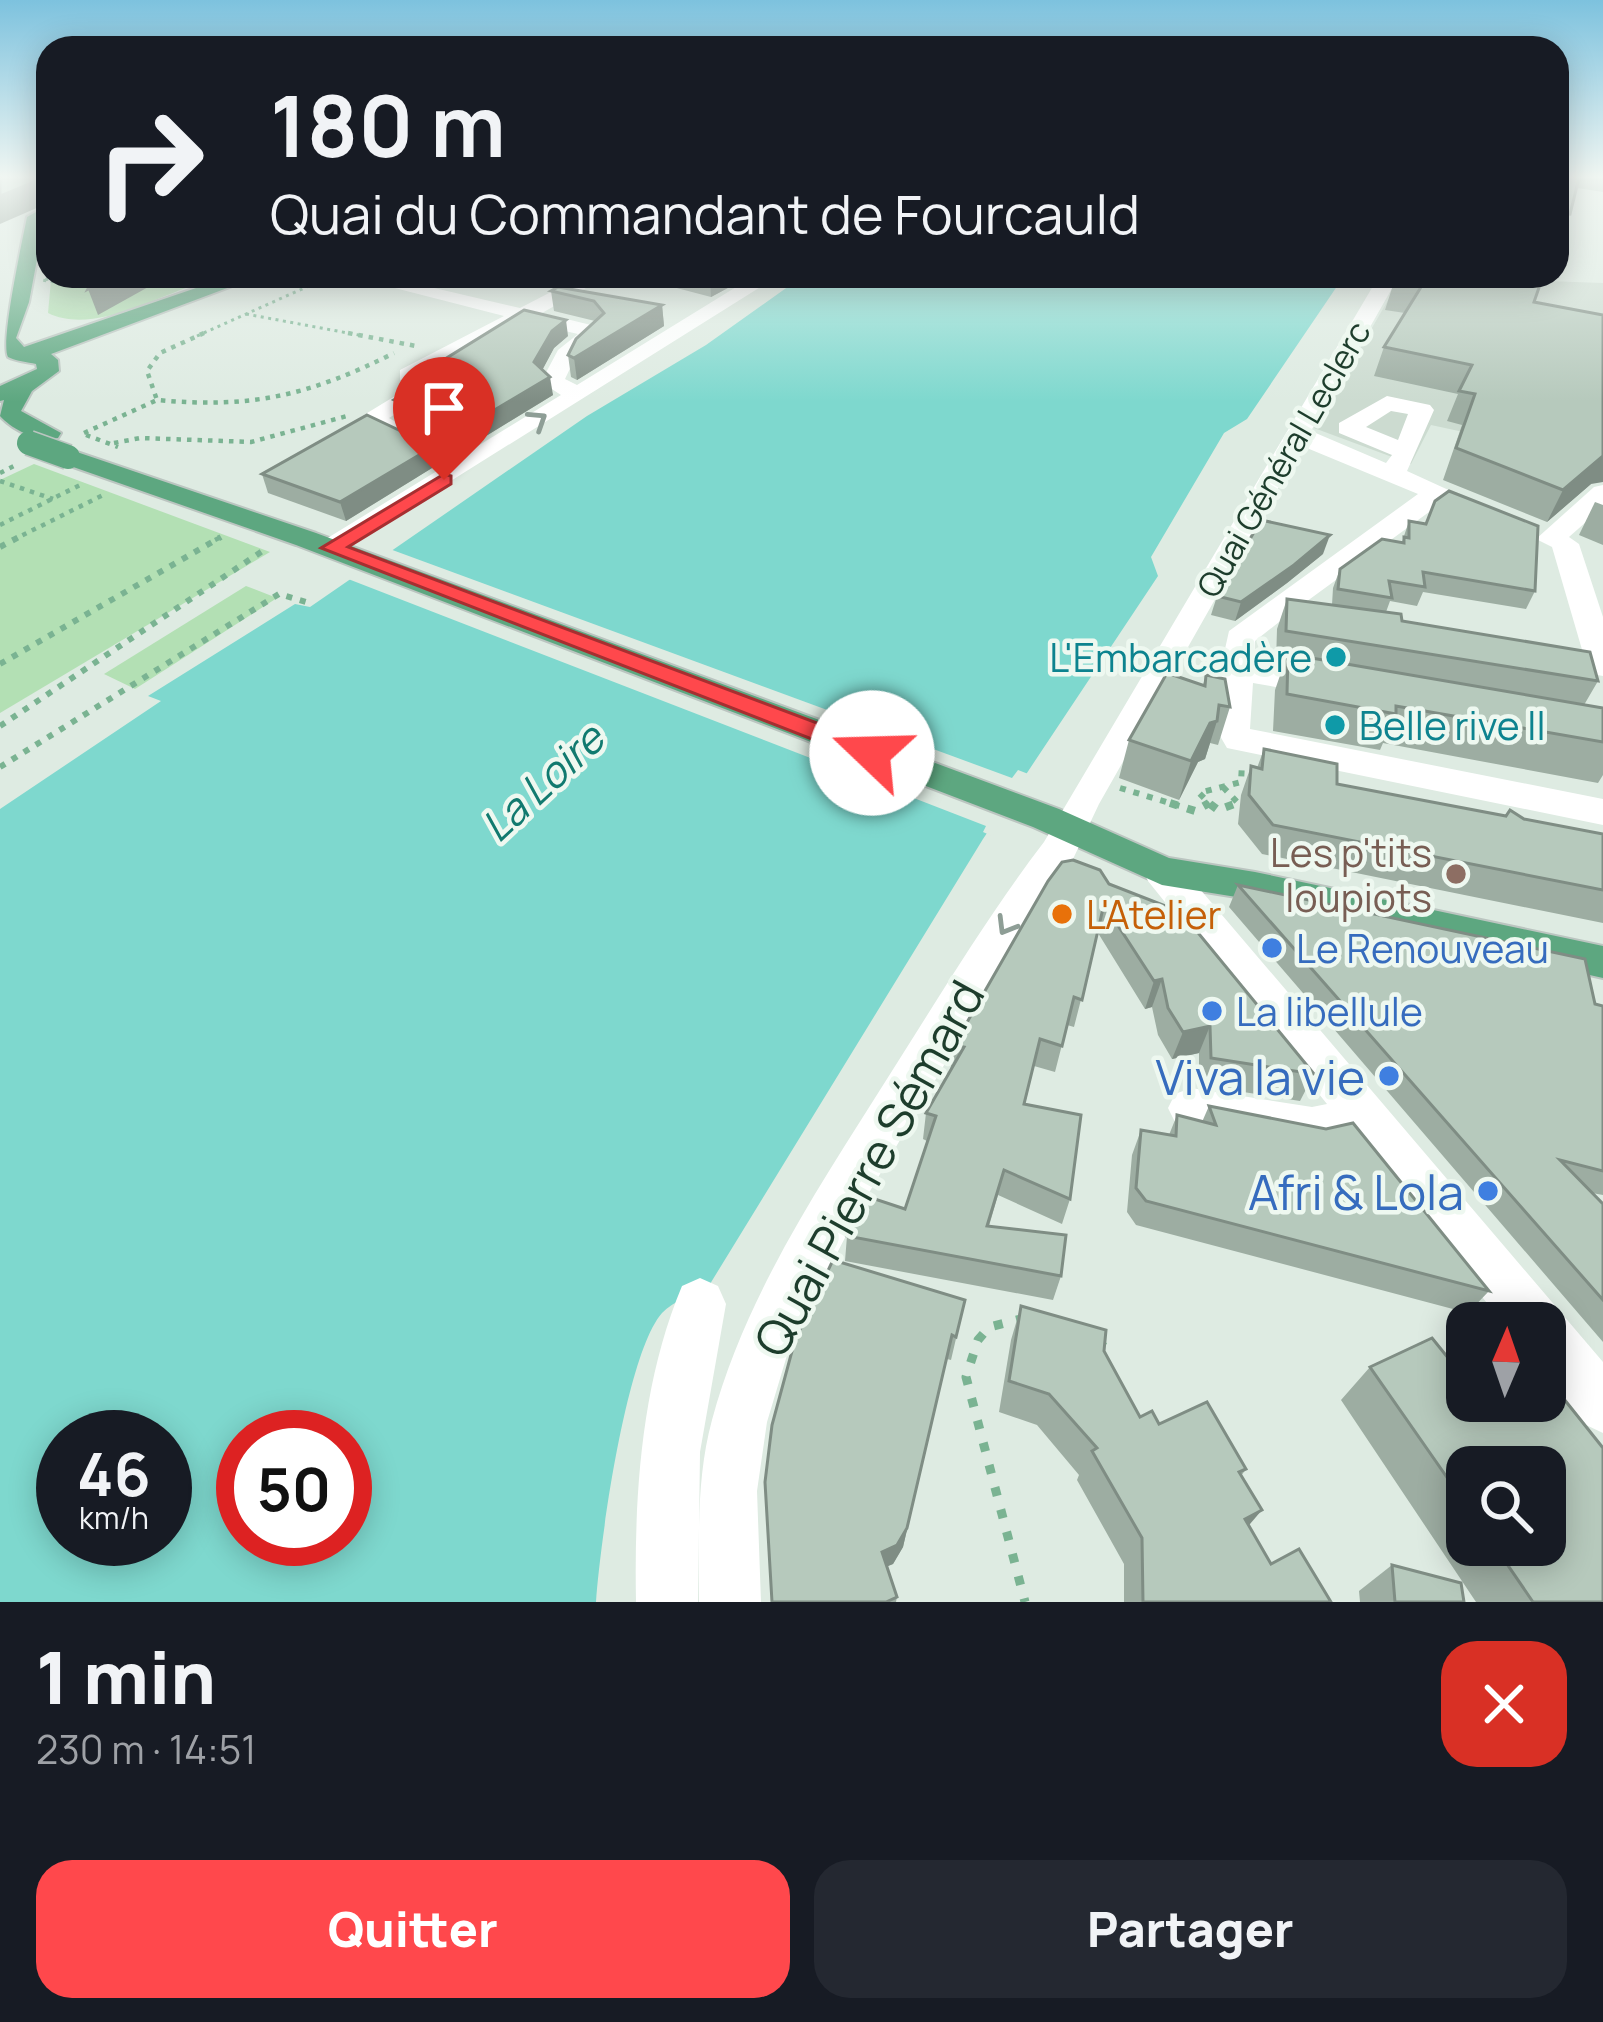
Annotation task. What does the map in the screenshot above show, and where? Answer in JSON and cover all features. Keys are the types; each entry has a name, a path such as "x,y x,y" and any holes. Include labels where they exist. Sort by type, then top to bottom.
{"main road":[{"path":"24,358 5,338 20,302 29,253"},
{"path":"39,438 9,412 11,391 24,358 213,288"},
{"path":"24,358 105,334 218,288"},
{"path":"20,302 39,322 70,326 114,321"},
{"path":"0,431 89,450 131,482 193,497 332,548 1058,823 1162,872 1227,881 1603,962"}],"street":[{"path":"405,288 591,332 566,355 552,382 579,394"},
{"path":"359,421 434,382 408,375 574,288"},
{"path":"332,548 749,288"},
{"name":"Quai Général Leclerc","path":"1058,823 1096,780 1177,660 1382,288"},
{"path":"359,421 437,451"},
{"path":"1298,435 1397,463 1436,494 1603,559"},
{"path":"1540,534 1603,493"},
{"path":"1436,494 1240,638 1229,669 1233,729 1246,743 1603,812"},
{"path":"1540,534 1603,666"},
{"path":"1274,612 1368,628"},
{"path":"1509,651 1603,666"},
{"path":"1229,669 1352,690"},
{"name":"Quai Pierre Sémard","path":"730,1602 728,1491 751,1376 777,1313 846,1187 1020,902 1060,849 1058,823"},
{"path":"1162,872 1518,1302"},
{"path":"1202,922 1227,881"},
{"path":"1191,1108 1312,1128 1363,1118"},
{"path":"667,1602 666,1494 679,1393 700,1304"},
{"path":"1566,1360 1603,1405"}],"path":[{"path":"93,288 106,290"},
{"path":"304,288 160,353 147,371 157,400 215,407 295,398 327,388 484,308"},
{"path":"243,314 411,345"},
{"path":"89,450 152,436 184,442 255,441 359,421"},
{"path":"0,525 94,478"},
{"path":"0,481 52,499"},
{"path":"0,547 119,487"},
{"path":"0,660 231,531"},
{"path":"0,726 269,547"},
{"path":"0,767 279,594 306,602"},
{"path":"1223,787 1238,803 1218,810 1199,793 1241,782 1246,743"},
{"path":"1096,780 1195,811 1210,804"},
{"path":"1025,1602 966,1377 978,1340 989,1327 1032,1317"},
{"path":"1079,1331 1112,1352"}],"shaded area":[{"path":"1569,282 1603,283 1603,462 1431,425 1411,464 1314,428 1395,288 1569,288"}],"green space":[{"path":"50,288 186,288 101,317 82,320 48,313"},
{"path":"34,464 270,552 0,713 0,480"},
{"path":"246,586 277,598 135,689 104,674"}],"water":[{"name":"La Loire","path":"786,288 1336,288 1247,419 1224,433 1151,557 1158,576 983,839 710,1284 662,1313 649,1335 617,1451 596,1602 0,1602 0,809 161,701 148,696 295,604 310,607 587,416 706,345"}],"pier":[{"path":"387,548 1012,778 1018,770 1031,775 992,836 983,832 986,826 343,577"}],"building":[{"path":"564,288 662,305 574,358 568,355 576,339 604,313 594,301 551,291"},
{"path":"1420,288 1539,288 1534,302 1603,315 1603,456 1563,490 1456,448 1475,394 1459,391 1472,365 1384,347"},
{"path":"524,310 566,320 552,331 534,362 550,377 446,439 449,430 444,424 394,400 440,374 451,360 445,359"},
{"path":"367,415 422,441 441,442 340,502 262,474"},
{"path":"1449,491 1538,526 1535,591 1423,572 1425,587 1389,581 1392,598 1338,589 1340,569 1382,539 1404,543 1404,537 1409,538 1409,521 1426,524 1435,501"},
{"path":"1261,520 1330,535 1241,602 1217,596"},
{"path":"1287,599 1401,614 1402,621 1590,652 1598,681 1286,631"},
{"path":"1288,654 1603,708 1603,742 1396,706 1396,714 1287,694"},
{"path":"1167,673 1205,686 1206,675 1225,679 1230,707 1219,705 1217,721 1210,723 1191,761 1129,740"},
{"path":"1264,749 1337,764 1337,784 1506,816 1510,810 1524,819 1603,834 1603,890 1273,825 1249,795 1251,766 1262,769"},
{"path":"1073,860 1100,870 1109,884 1181,912 1314,1074 1211,1058 1210,1026 1183,1032 1168,1008 1162,979 1154,981 1104,904 1082,1000 1074,997 1062,1046 1040,1039 1024,1104 1081,1115 1070,1199 1004,1170 987,1226 1066,1235 1061,1276 847,1236 869,1197 905,1209 936,1116 926,1113 964,1047 954,1045 1048,881 1062,862"},
{"path":"1238,885 1585,959 1595,1004 1603,1006 1603,1171 1560,1160 1603,1204 1603,1300"},
{"path":"1209,1106 1326,1129 1353,1123 1489,1291 1146,1201 1136,1188 1141,1130 1176,1136 1177,1115 1216,1125"},
{"path":"833,1260 965,1300 956,1337 952,1335 907,1528 897,1545 882,1552 897,1597 886,1602 772,1602 765,1482 772,1425 795,1340"},
{"path":"1021,1306 1106,1330 1104,1351 1140,1417 1152,1411 1159,1424 1207,1402 1246,1469 1239,1472 1262,1510 1245,1519 1271,1564 1299,1549 1331,1602 1143,1602 1142,1538 1092,1451 1097,1448 1049,1394 1009,1381"},
{"path":"1432,1338 1446,1355 1446,1422 1566,1422 1566,1402 1603,1448 1603,1602 1533,1602 1508,1566 1566,1566 1566,1446 1446,1446 1446,1476 1370,1367"},
{"path":"1392,1565 1461,1583 1464,1602 1395,1602"}],"place":[{"name":"L'Embarcadère","path":"1336,657"},
{"name":"Belle rive II","path":"1335,725"},
{"name":"Les p'tits loupiots","path":"1456,874"},
{"name":"L'Atelier","path":"1062,914"},
{"name":"Le Renouveau","path":"1272,948"},
{"name":"La libellule","path":"1212,1011"},
{"name":"Viva la vie","path":"1389,1076"},
{"name":"Afri & Lola","path":"1488,1191"}],"route":[{"path":"444,480 332,548 872,753"}]}
